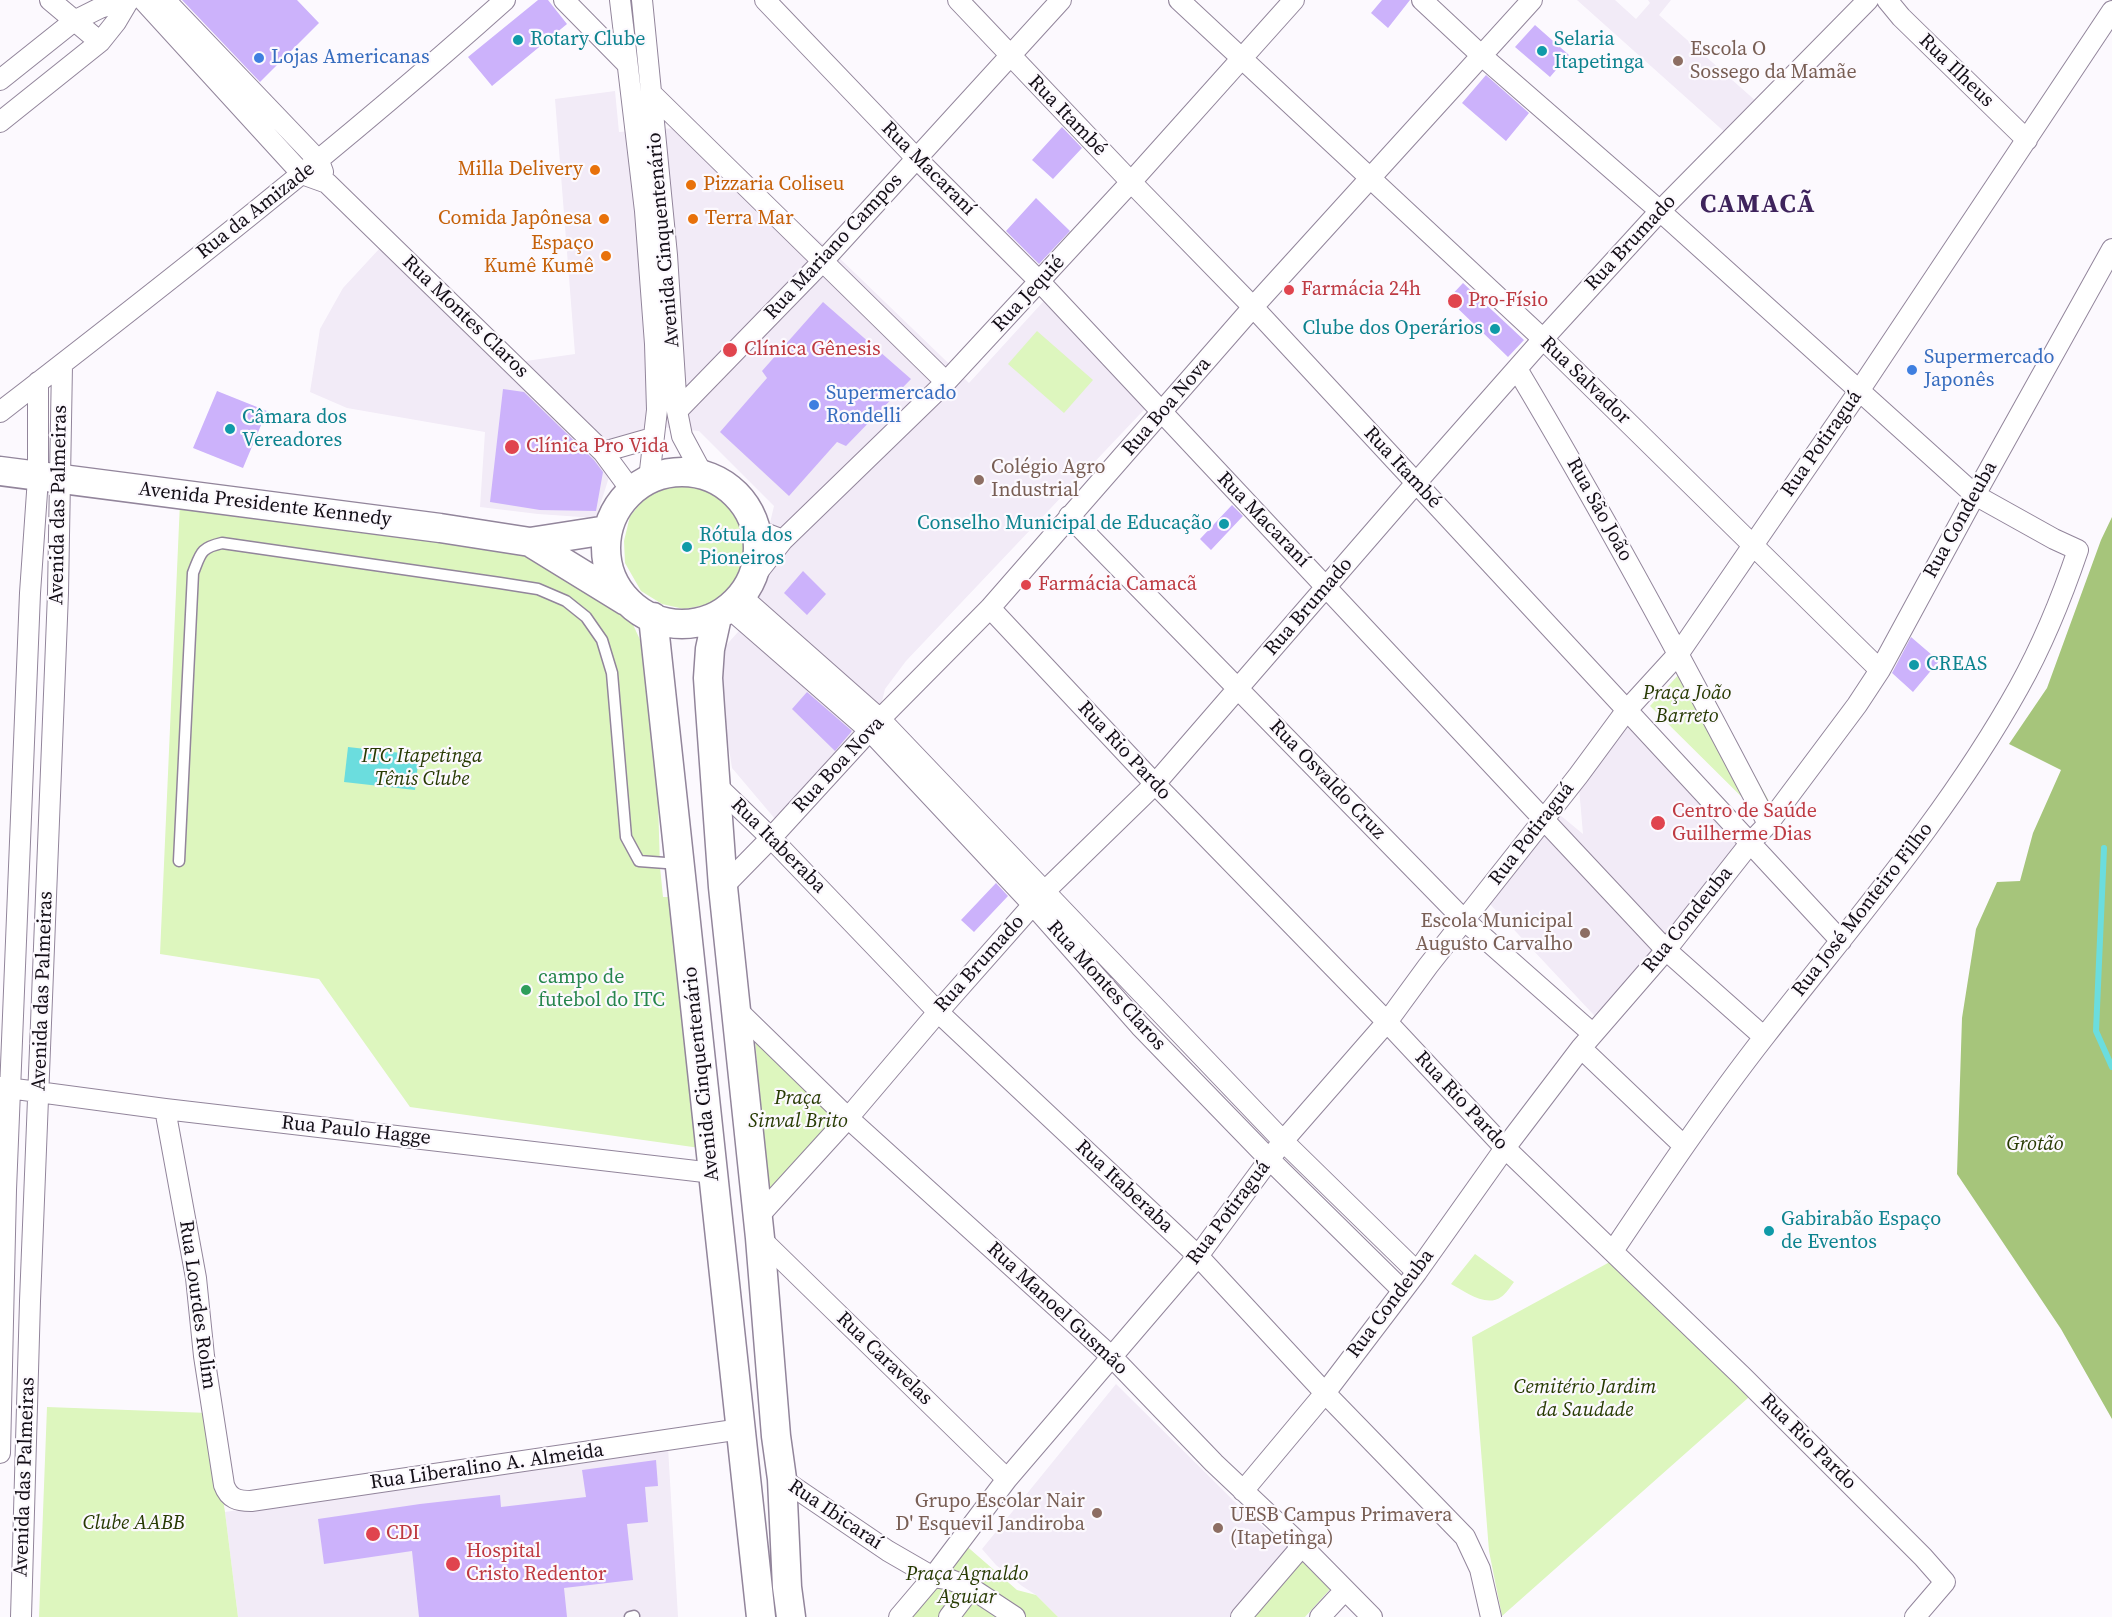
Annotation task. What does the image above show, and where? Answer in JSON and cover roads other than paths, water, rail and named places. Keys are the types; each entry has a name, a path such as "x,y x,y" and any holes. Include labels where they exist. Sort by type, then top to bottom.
{"main road":[{"name":"Avenida Presidente Kennedy","path":"0,471 440,528 530,542 607,530"},
{"path":"681,472 703,475 734,495 746,509 757,530 759,554 736,600 694,623 669,623 642,611 618,587 609,568 606,551 607,530 615,513 640,485 681,472"},
{"name":"Avenida Presidente Kennedy","path":"530,542 642,611"},
{"name":"Avenida Cinquentenário","path":"736,600 711,649 708,678 723,887 782,1479 787,1587 791,1617"},
{"name":"Avenida Cinquentenário","path":"642,611 680,864 761,1617"},
{"path":"752,1531 782,1479"}],"street":[{"path":"51,0 100,42"},
{"path":"0,80 74,21 100,8 127,0"},
{"path":"0,122 100,42 116,22 127,0"},
{"name":"Rua Montes Claros","path":"143,0 302,174 327,183 603,452 640,485"},
{"name":"Rua Montes Claros","path":"165,0 319,161 327,183"},
{"name":"Rua da Amizade","path":"0,412 319,161 429,69 505,0"},
{"path":"564,0 627,64"},
{"name":"Avenida Cinquentenário","path":"620,0 645,211 657,378 657,410 640,485"},
{"name":"Avenida Cinquentenário","path":"642,0 667,255 677,411 682,436 703,475"},
{"name":"Rua Macaraní","path":"765,0 917,159 1040,282 1666,950 1764,1038"},
{"name":"Rua Itambé","path":"958,0 1253,307 1841,941"},
{"name":"Rua Mariano Campos","path":"677,411 823,261 1061,0"},
{"name":"Rua Salvador","path":"1179,0 1543,339 1880,670"},
{"name":"Rua Jequié","path":"736,600 783,540 946,382 1040,282 1294,0"},
{"path":"1422,0 1975,495"},
{"name":"Rua Boa Nova","path":"723,887 875,725 990,608 1069,516 1162,414 1253,307 1532,0"},
{"name":"Rua Brumado","path":"758,1229 938,1012 1039,898 1155,784 1543,339 1660,211 1868,0"},
{"name":"Rua Ilheus","path":"1887,0 1901,17 2027,140"},
{"name":"Rua Potiraguá","path":"899,1617 933,1577 1008,1479 1113,1358 1197,1256 1269,1159 1387,1022 1626,711 1679,652 1859,390 2112,11"},
{"path":"652,94 946,382"},
{"name":"Rua Condeuba","path":"1244,1491 1325,1393 1417,1272 1505,1148 1587,1041 1666,950 1751,842 1768,824 1857,705 1880,670 2112,249"},
{"name":"Avenida das Palmeiras","path":"0,1453 5,1088 30,593 49,479 62,365"},
{"name":"Rua São João","path":"1517,369 1569,456 1679,652"},
{"name":"Avenida das Palmeiras","path":"21,1617 39,1091 49,479 38,382"},
{"path":"603,452 652,438"},
{"name":"Rua José Monteiro Filho","path":"1613,1251 1684,1146 1764,1038 1956,789 2019,687 2065,588 2078,549 2054,539 1975,495"},
{"name":"Rua Osvaldo Cruz","path":"1069,516 1464,920 1587,1041 1684,1146"},
{"path":"757,530 783,540"},
{"name":"Rua Montes Claros","path":"736,600 875,725 1039,898 1283,1142 1417,1272"},
{"name":"Rua Rio Pardo","path":"990,608 1155,784 1387,1022 1505,1148 1744,1378 1923,1557 1945,1582 1915,1617"},
{"path":"1679,652 1768,824"},
{"name":"Rua Itaberaba","path":"716,785 771,838 938,1012 1197,1256 1465,1538 1480,1569 1491,1617"},
{"name":"Rua Montes Claros","path":"1039,898 1140,1026 1269,1159 1402,1290"},
{"name":"Rua Manoel Gusmão","path":"735,1008 848,1118 1113,1358 1214,1463 1302,1546 1372,1617"},
{"name":"Rua Paulo Hagge","path":"5,1088 713,1173"},
{"name":"Rua Lourdes Rolim","path":"165,1109 196,1278 204,1356 224,1485 227,1493 233,1498"},
{"name":"Rua Caravelas","path":"758,1229 1008,1479"},
{"name":"Rua Liberalino A. Almeida","path":"233,1498 251,1501 741,1430"},
{"name":"Rua Ibicaraí","path":"782,1479 888,1551 933,1577 951,1580 971,1588 1015,1617"},
{"path":"1241,1617 1302,1546"},
{"path":"949,1617 971,1588"},
{"path":"1320,1617 1345,1590"}],"lane":[{"path":"180,861 193,573 201,554 208,546 222,543 501,582 538,590 566,601 586,617 602,640 612,673 626,837 631,849 639,861 680,864"}],"water":[{"path":"348,747 419,755 415,790 344,782"}],"waterway":[{"path":"2104,848 2096,1031 2112,1067"}],"place":[{"name":"Rotary Clube","path":"518,40"},
{"name":"Selaria Itapetinga","path":"1542,51"},
{"name":"Lojas Americanas","path":"259,58"},
{"name":"Escola O Sossego da Mamãe","path":"1678,61"},
{"name":"Milla Delivery","path":"595,170"},
{"name":"Pizzaria Coliseu","path":"691,185"},
{"name":"Comida Japônesa","path":"604,219"},
{"name":"Terra Mar","path":"693,219"},
{"name":"Espaço Kumê Kumê","path":"606,256"},
{"name":"Farmácia 24h","path":"1289,290"},
{"name":"Pro-Físio","path":"1455,301"},
{"name":"Clube dos Operários","path":"1495,329"},
{"name":"Clínica Gênesis","path":"730,350"},
{"name":"Supermercado Japonês","path":"1912,370"},
{"name":"Supermercado Rondelli","path":"814,405"},
{"name":"Câmara dos Vereadores","path":"230,429"},
{"name":"Clínica Pro Vida","path":"512,447"},
{"name":"Colégio Agro Industrial","path":"979,480"},
{"name":"Conselho Municipal de Educação","path":"1224,524"},
{"name":"Rótula dos Pioneiros","path":"687,547"},
{"name":"Farmácia Camacã","path":"1026,585"},
{"name":"CREAS","path":"1914,665"},
{"name":"Centro de Saúde Guilherme Dias","path":"1658,823"},
{"name":"Escola Municipal Augusto Carvalho","path":"1585,933"},
{"name":"campo de futebol do ITC","path":"526,990"},
{"name":"Gabirabão Espaço de Eventos","path":"1769,1231"},
{"name":"Grupo Escolar Nair D' Esquevil Jandiroba","path":"1097,1513"},
{"name":"UESB Campus Primavera (Itapetinga)","path":"1218,1528"},
{"name":"CDI","path":"373,1534"},
{"name":"Hospital Cristo Redentor","path":"453,1564"}],"district":[{"name":"CAMACÃ","path":"1758,205"}],"park label":[{"name":"Praça João Barreto","path":"1687,706"},
{"name":"ITC Itapetinga Tênis Clube","path":"422,768"},
{"name":"Praça Sinval Brito","path":"798,1110"},
{"name":"Grotão","path":"2035,1145"},
{"name":"Cemitério Jardim da Saudade","path":"1585,1400"},
{"name":"Clube AABB","path":"134,1524"},
{"name":"Praça Agnaldo Aguiar","path":"967,1586"}]}
